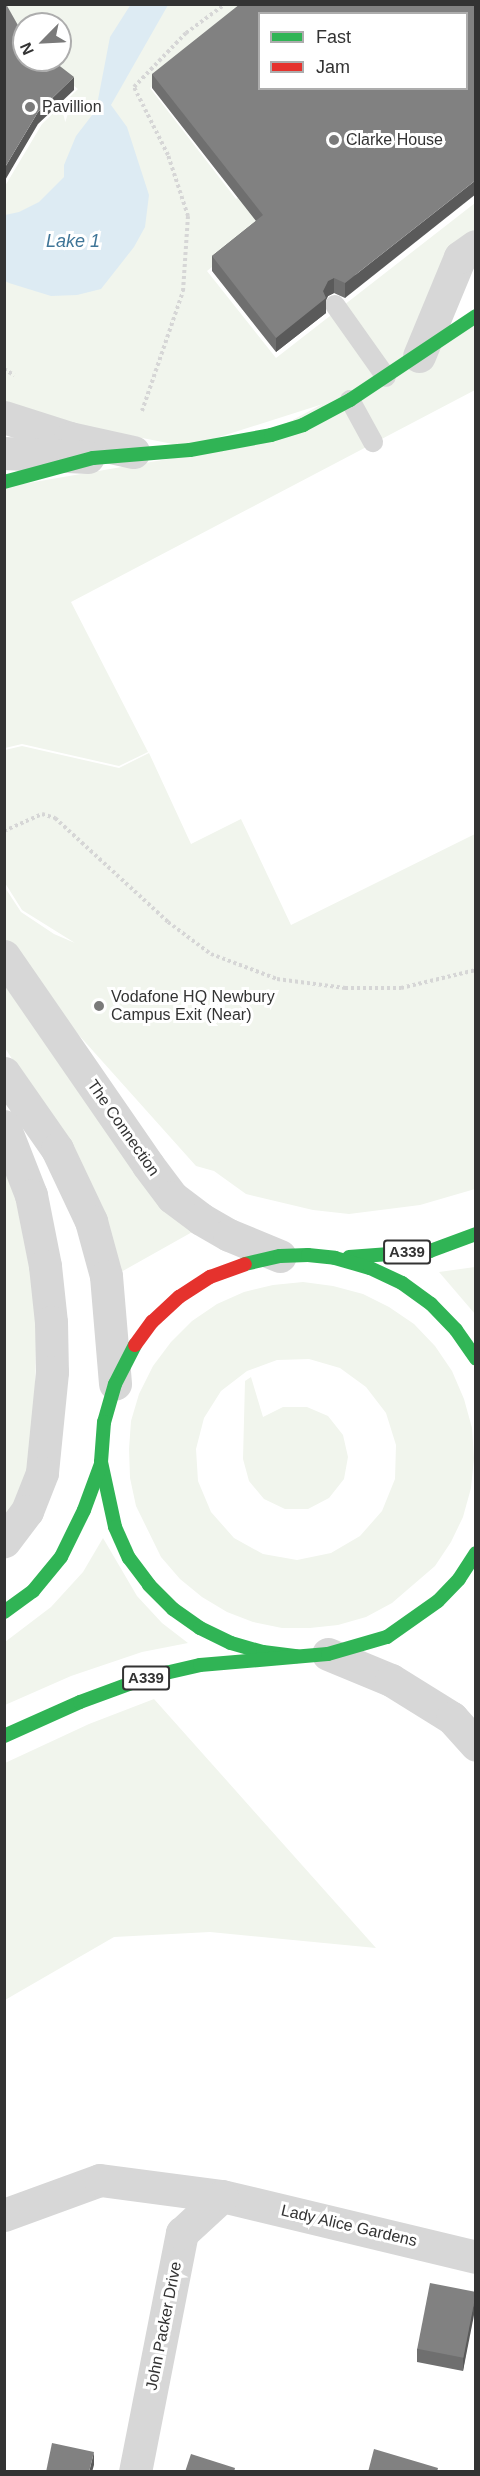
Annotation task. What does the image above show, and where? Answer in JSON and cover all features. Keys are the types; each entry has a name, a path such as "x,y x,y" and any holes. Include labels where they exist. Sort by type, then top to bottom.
{"main road":[{"path":"4,482 93,458 190,450 271,435 303,425 350,400 476,316"},
{"name":"A339","path":"335,1258 430,1251 476,1234"},
{"path":"4,1612 33,1591 61,1557 84,1510 101,1462 104,1422 115,1384 131,1351 152,1322 179,1297 210,1277 244,1264 280,1256 335,1258 369,1268 410,1288 432,1304 456,1330 476,1359"},
{"path":"101,1462 112,1516 129,1558 149,1585 173,1609 200,1628 231,1643 263,1652 312,1655 358,1647 387,1637 413,1621 452,1586 476,1553"},
{"name":"A339","path":"4,1736 80,1702 148,1677 200,1665 312,1655"}],"street":[{"path":"419,356 460,257 476,246"},
{"path":"4,417 70,438 138,453"},
{"path":"4,453 93,458"},
{"name":"The Connection","path":"4,956 147,1166 172,1197 210,1224 280,1256"},
{"path":"4,1073 57,1149 91,1221 106,1275 115,1384"},
{"path":"4,1126 31,1195 45,1266 51,1322 52,1372 42,1473 27,1511 4,1541"},
{"path":"312,1655 391,1680 452,1718 476,1745"},
{"name":"Lady Alice Gardens","path":"4,2215 100,2181 222,2196 476,2257"},
{"name":"John Packer Drive","path":"135,2472 182,2233 222,2196"}],"lane":[{"path":"335,305 386,377"},
{"path":"350,400 373,442"}],"path":[{"path":"138,453 142,410 183,291 188,216 168,155 134,87 186,33 225,4"},
{"path":"4,831 42,814 55,818 168,922 211,954 278,980 345,988 402,988 476,970"}],"shaded area":[{"path":"4,5 255,5 150,88 236,199 245,193 268,223 207,271 276,358 475,203 475,237 414,353 348,396 188,447 5,411 5,186 42,124 78,89 56,72 72,72 72,12 12,12 12,20"},
{"path":"475,322 475,390 71,602 148,752 119,766 22,744 5,748 5,487 244,446"},
{"path":"22,746 119,768 149,753 191,844 241,819 291,925 475,834 475,1189 420,1205 349,1214 313,1210 246,1194 214,1171 196,1166 34,985 5,942 4,886 21,912 54,934 75,943 22,910 5,883 5,750"},
{"path":"4,976 194,1231 121,1272 68,1145 5,1048"},
{"path":"4,1152 37,1264 34,1471 4,1526"},
{"path":"476,1267 475,1314 439,1272"},
{"path":"303,1282 333,1286 363,1294 389,1307 414,1324 435,1346 452,1371 464,1399 472,1428 474,1458 471,1488 463,1517 451,1542 435,1566 392,1603 366,1617 338,1625 282,1628 253,1622 227,1612 202,1597 180,1579 161,1557 136,1506 130,1478 131,1421 139,1394 153,1366 171,1342 192,1321 217,1304 244,1292 273,1285","holes":["309,1359 340,1368 366,1387 386,1413 396,1445 395,1479 382,1511 360,1536 331,1553 297,1560 263,1554 234,1538 211,1512 198,1481 196,1449 204,1418 221,1391 247,1371 277,1360"]},
{"path":"251,1377 263,1417 283,1407 307,1407 328,1416 343,1435 348,1457 344,1479 329,1498 308,1509 285,1509 264,1499 249,1481 243,1459 245,1381"},
{"path":"103,1538 137,1596 162,1623 188,1643 142,1652 71,1676 5,1705 5,1642 51,1607 83,1572"},
{"path":"154,1699 376,1948 210,1932 114,1937 5,2000 5,1763 89,1724"}],"water":[{"name":"Lake 1","path":"131,4 168,5 111,105 127,127 149,195 145,227 134,247 101,289 77,295 51,296 9,283 5,281 5,215 19,212 39,202 64,177 64,165 76,136 96,110 110,37"}],"building":[{"name":"Pavillion","path":"4,4 6,4 12,15 12,72 68,72 74,77 38,112 4,169"},
{"name":"Clarke House","path":"240,4 476,4 476,180 345,283 334,278 328,281 323,291 326,298 276,338 212,256 263,215 152,74"},
{"path":"430,2283 476,2292 463,2358 417,2349"},
{"path":"52,2443 94,2452 89,2472 46,2472"},
{"path":"374,2449 438,2468 437,2472 368,2472"},
{"path":"191,2454 235,2468 234,2472 185,2472"}],"traffic: fast":[{"path":"4,482 93,458 190,450 271,435 303,425 350,400 476,316"},
{"path":"349,1257 430,1251 476,1234"},
{"path":"245,1264 280,1256 308,1255 335,1258 370,1268 402,1283 431,1304 456,1330 476,1359"},
{"path":"135,1345 115,1384 104,1422 101,1462 115,1527 129,1558 149,1585 173,1609 200,1628 231,1643 263,1652 297,1656"},
{"path":"4,1612 33,1591 61,1557 84,1510 101,1464"},
{"path":"4,1736 80,1702 148,1677 200,1665 328,1654 387,1637 438,1601 459,1579 476,1553"}],"traffic: jam":[{"path":"135,1345 152,1322 179,1297 210,1277 245,1264"}],"place":[{"name":"Pavillion","path":"30,107"},
{"name":"Clarke House","path":"334,140"},
{"name":"Vodafone HQ Newbury Campus Exit (Near)","path":"99,1006"}]}
